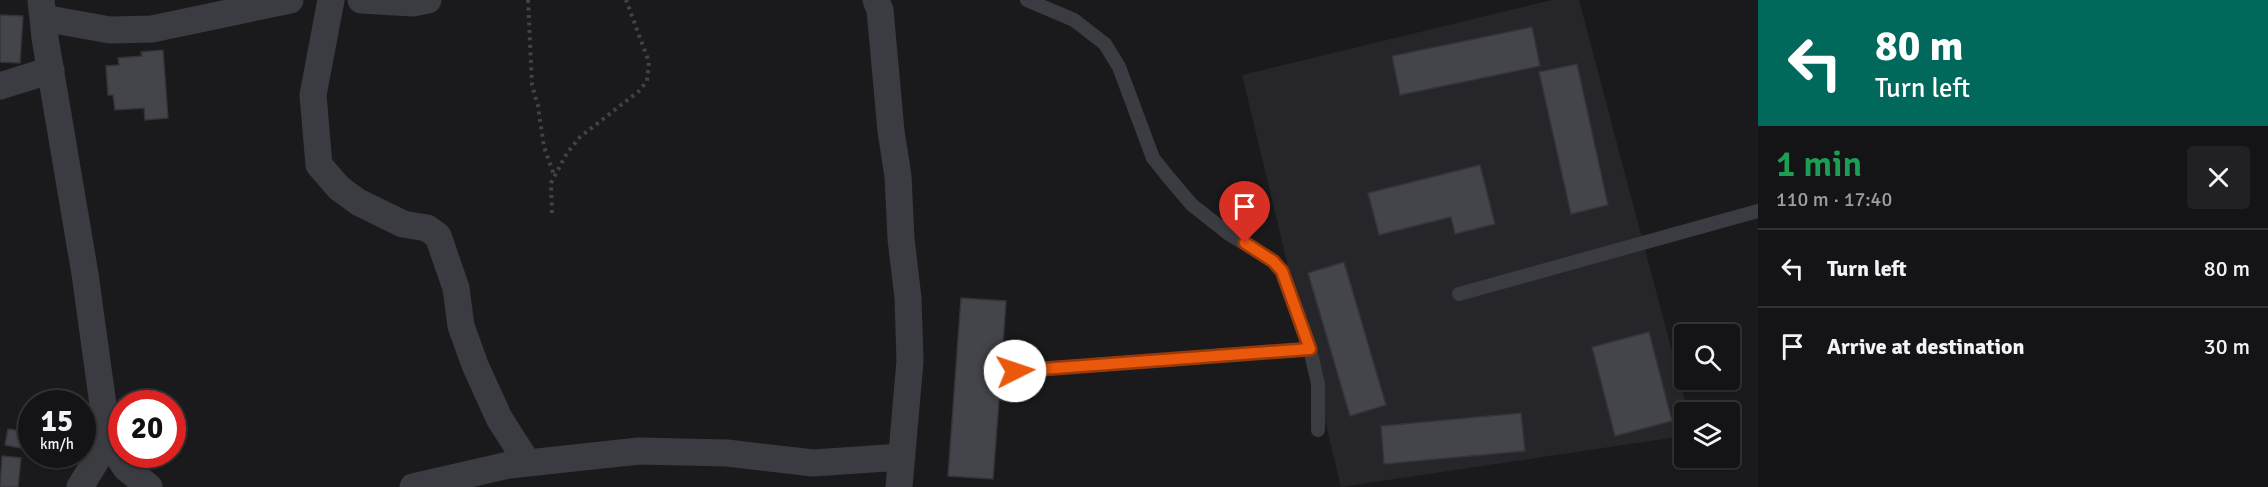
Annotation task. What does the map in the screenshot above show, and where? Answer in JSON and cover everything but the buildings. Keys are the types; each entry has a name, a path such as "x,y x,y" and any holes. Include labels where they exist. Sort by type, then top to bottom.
{"street":[{"path":"80,487 108,441 85,274 42,9 110,30 152,29 290,0"},
{"path":"331,0 313,95 320,165 339,188 358,202 403,224 427,228 438,236 456,288 462,326 475,365 499,418 527,462"},
{"path":"361,0 413,3 428,0"},
{"path":"876,0 880,10 891,131 898,176 901,239 908,298 910,361 899,487"},
{"path":"0,86 51,70"},
{"path":"412,487 527,462 639,452 727,453 813,463 902,457"},
{"path":"126,468 149,487"}],"lane":[{"path":"1027,0 1074,20 1106,44 1119,67 1153,158 1192,205 1229,234 1273,261 1282,271 1310,349 1318,384 1318,430"},
{"path":"1459,294 1758,211"},
{"path":"1015,371 1310,349"}],"path":[{"path":"528,0 532,86 538,106 544,147 554,175"},
{"path":"552,213 551,183 567,153 580,137 630,100 647,81 649,62 626,0"}],"shaded area":[{"path":"1552,0 1579,0 1674,359 1674,390 1682,390 1685,402 1674,402 1674,437 1341,487 1242,75"}],"route":[{"path":"1015,371 1310,349 1282,271 1273,261 1245,243"}]}
